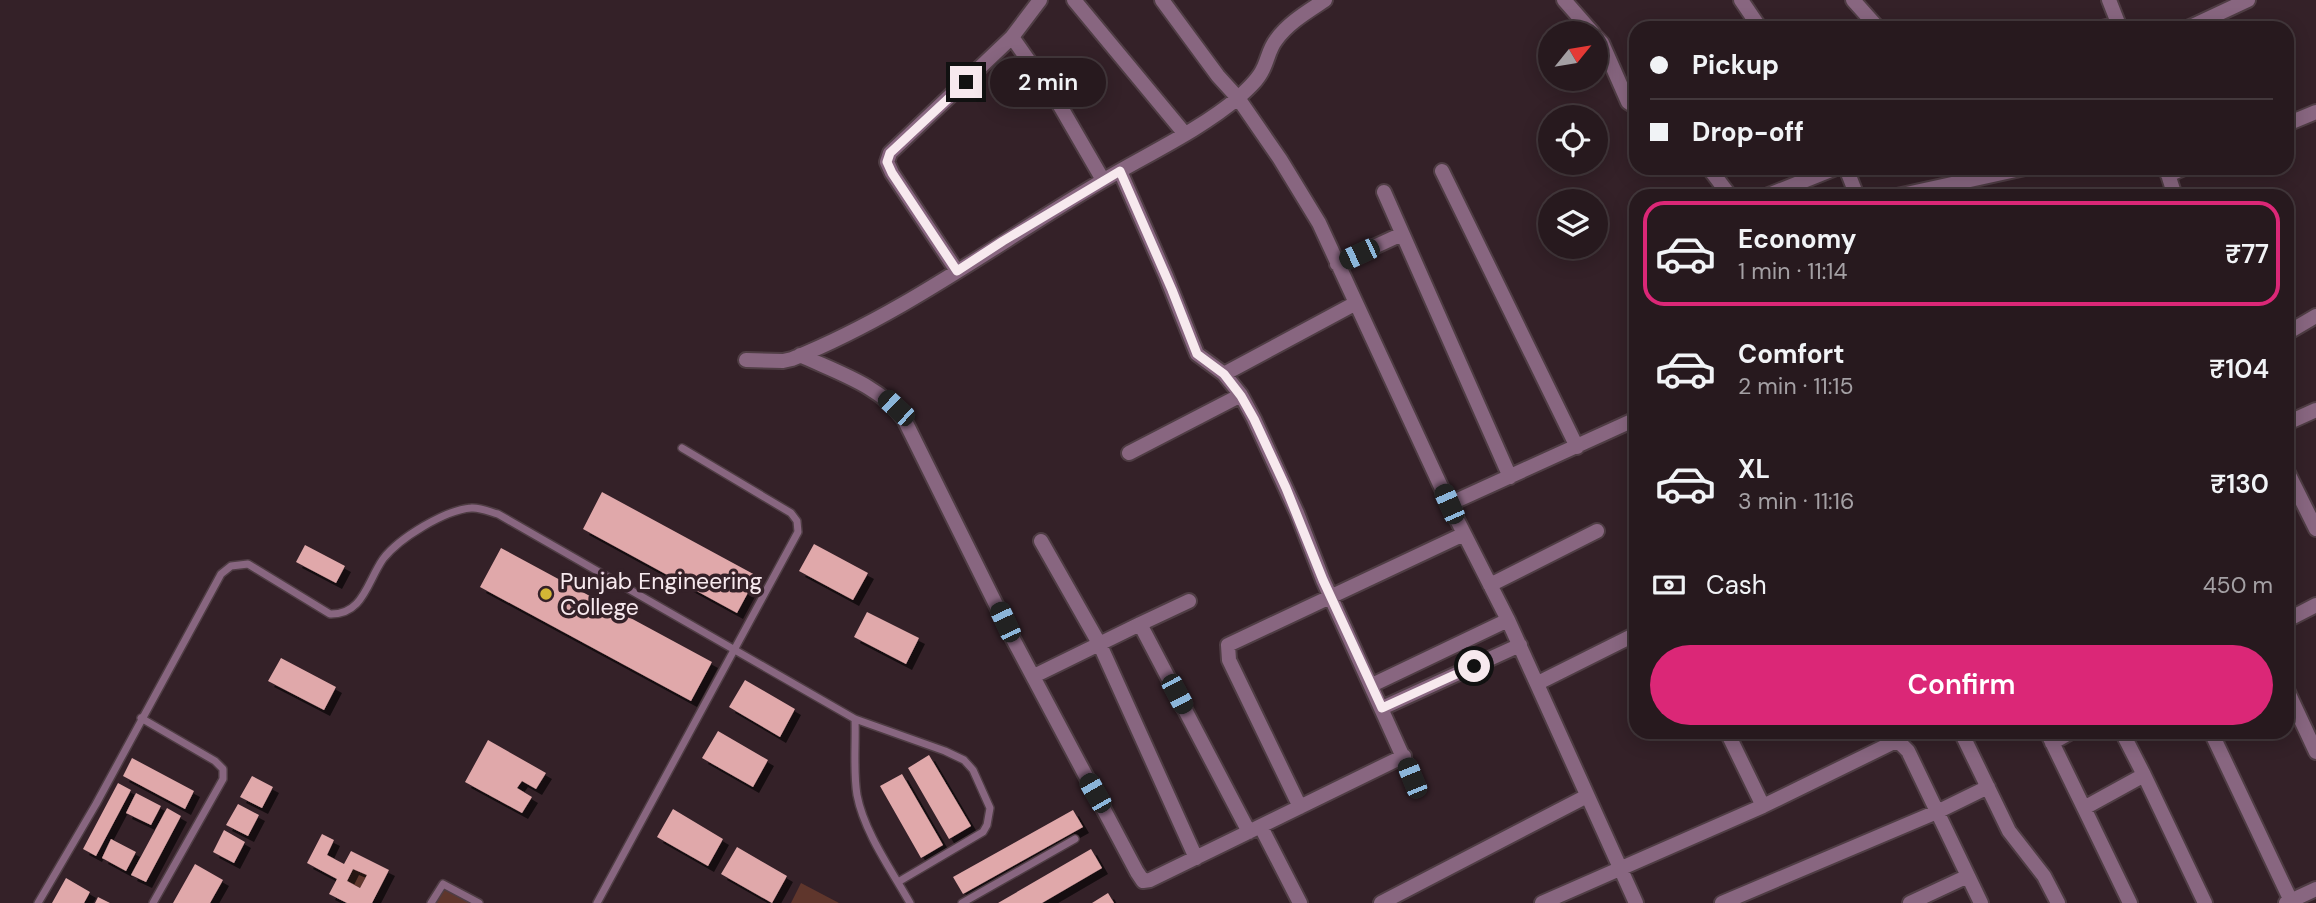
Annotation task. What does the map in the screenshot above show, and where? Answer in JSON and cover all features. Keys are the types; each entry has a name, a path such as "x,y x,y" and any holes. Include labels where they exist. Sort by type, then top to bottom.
{"street":[{"path":"957,271 887,162 890,153 907,135 1012,37 1040,0"},
{"path":"1074,0 1185,134"},
{"path":"1162,0 1237,98 1307,203 1449,504 1538,683 1636,903"},
{"path":"746,360 783,361 873,322 1103,180 1185,134 1252,85 1282,32 1289,24 1325,0"},
{"path":"1564,0 1582,21"},
{"path":"1741,0 1755,21"},
{"path":"1853,0 1872,21"},
{"path":"2203,21 2248,0"},
{"path":"2112,1 2118,21"},
{"path":"1012,37 1059,104 1103,180"},
{"path":"1608,57 1629,103"},
{"path":"2294,121 2316,112"},
{"path":"1120,171 1197,354 1224,374 1241,396 1286,488 1331,597 1412,778"},
{"path":"1442,171 1577,447"},
{"path":"1784,189 1818,175"},
{"path":"1929,189 1993,175"},
{"path":"1384,192 1510,477"},
{"path":"1337,264 1402,234"},
{"path":"1224,374 1356,303"},
{"path":"2294,329 2316,316"},
{"path":"800,355 884,397 896,408 915,440 1013,639 1143,881 1196,858 1404,756"},
{"path":"1129,453 1241,396"},
{"path":"2294,421 2316,410"},
{"path":"1449,504 1629,422"},
{"path":"2294,487 2314,521"},
{"path":"1490,585 1597,531"},
{"path":"1300,807 1229,660 1228,645 1464,534"},
{"path":"1041,541 1100,645 1196,858"},
{"path":"1034,676 1189,601"},
{"path":"2294,616 2316,605"},
{"path":"1372,685 1508,620"},
{"path":"1140,624 1255,829 1300,903"},
{"path":"1538,683 1629,638"},
{"path":"1382,708 1520,645"},
{"path":"2294,705 2316,752"},
{"path":"1730,739 1763,806"},
{"path":"1964,739 2009,831 2043,876 2058,903"},
{"path":"2051,739 2130,903"},
{"path":"2126,739 2205,903"},
{"path":"2214,739 2290,902 2316,889"},
{"path":"1542,903 1763,806 1894,742 1901,744 1908,751 1981,903"},
{"path":"2084,808 2144,775"},
{"path":"1722,903 1939,811 1988,787"},
{"path":"1381,903 1587,796"},
{"path":"1910,903 1968,876"}],"lane":[{"path":"597,903 798,532 797,521 791,513 682,449"},
{"path":"38,903 96,804 221,575 231,566 248,564 330,614 342,614 355,607 384,558 403,540 454,512 474,507 498,514 855,719 964,760 973,771 990,808 982,832 898,881"},
{"path":"141,718 215,761 223,769 223,779 153,903"},
{"path":"855,719 856,777 861,809 868,827 910,903"},
{"path":"962,903 1075,839"},
{"path":"431,903 443,884 479,903"}],"shaded area":[{"path":"353,869 367,875 360,888 347,881"},
{"path":"801,883 839,903 791,903"},
{"path":"443,886 475,903 433,903"}],"building":[{"path":"602,492 757,576 737,613 583,529"},
{"path":"814,544 868,573 853,600 799,571"},
{"path":"305,545 345,566 336,583 296,562"},
{"path":"501,548 712,662 691,701 480,587"},
{"path":"867,612 919,638 906,664 854,637"},
{"path":"281,658 336,687 324,710 268,681"},
{"path":"745,680 795,709 780,737 729,707"},
{"path":"718,731 768,760 753,787 702,758"},
{"path":"488,740 546,773 536,789 522,781 517,788 532,797 522,813 465,782"},
{"path":"929,755 971,826 949,839 908,768"},
{"path":"132,758 194,791 185,809 123,776"},
{"path":"902,774 943,845 921,858 880,786"},
{"path":"252,776 273,787 262,808 240,797"},
{"path":"118,783 131,790 96,856 83,849"},
{"path":"136,793 161,806 151,825 126,813"},
{"path":"238,804 259,815 248,836 226,825"},
{"path":"167,808 181,816 146,882 131,875"},
{"path":"673,809 723,839 708,866 657,837"},
{"path":"1073,810 1083,827 963,894 953,877"},
{"path":"224,830 245,842 234,863 213,852"},
{"path":"322,834 334,840 327,855 344,864 351,851 389,870 372,903 347,903 329,894 337,879 307,863","holes":["353,869 367,875 360,888 347,881"]},
{"path":"111,839 136,852 126,871 102,858"},
{"path":"737,847 787,876 772,903 721,874"},
{"path":"1091,849 1102,868 1042,903 998,903"},
{"path":"195,864 223,880 210,903 173,903"},
{"path":"66,878 90,892 84,903 52,903"},
{"path":"1108,893 1114,903 1092,903"},
{"path":"98,897 110,903 95,903"}],"place":[{"name":"Punjab Engineering College","path":"546,594"}],"route":[{"path":"966,82 907,135 890,153 887,162 957,271 1120,171 1197,354 1224,374 1254,419 1286,488 1323,580 1382,708 1474,666"}]}
